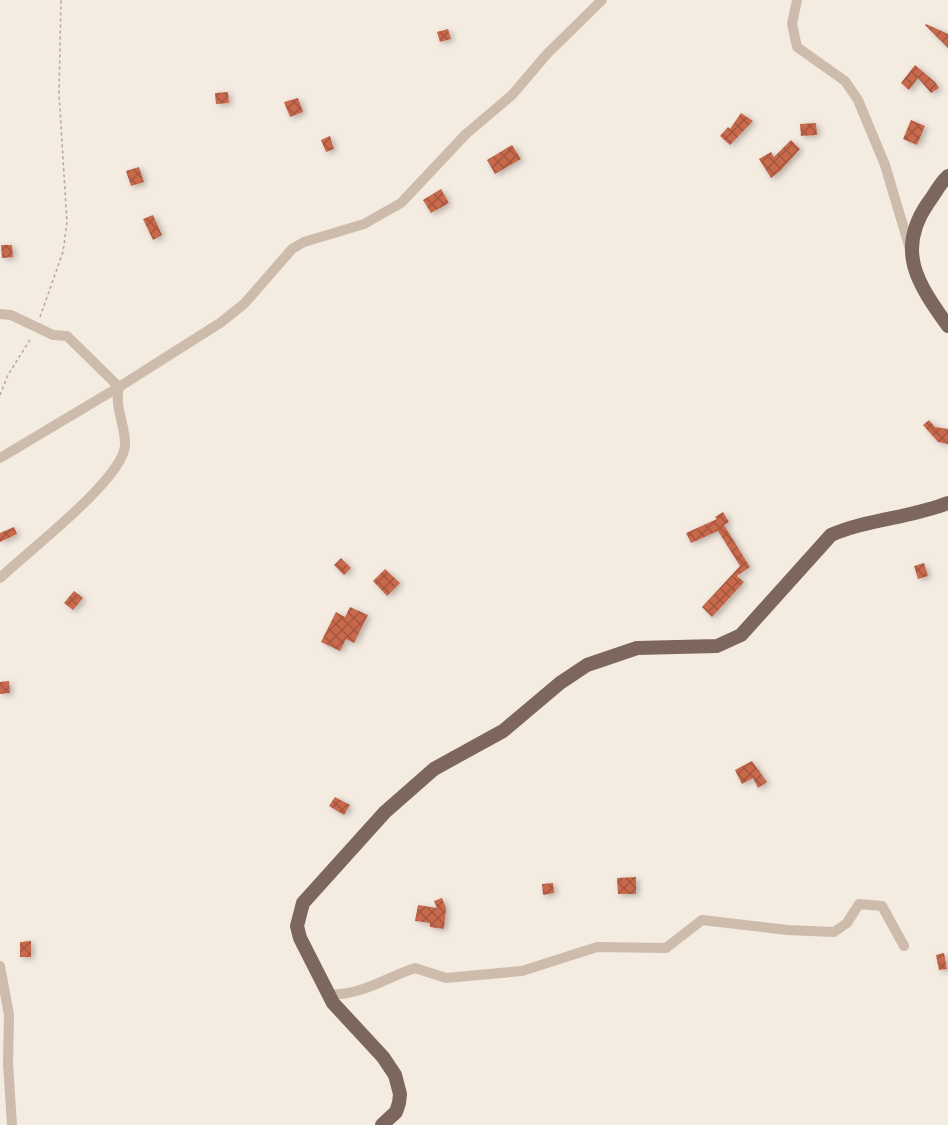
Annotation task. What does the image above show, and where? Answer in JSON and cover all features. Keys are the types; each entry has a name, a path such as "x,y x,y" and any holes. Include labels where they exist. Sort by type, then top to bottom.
{"main road":[{"path":"948,176 919,216 911,253 914,270 927,296 948,326"},
{"path":"382,1125 396,1112 399,1103 400,1094 395,1075 383,1057 358,1033 328,994 300,938 297,926 298,913 309,895 385,812 434,770 503,731 560,683 587,665 637,648 717,646 741,635 831,535 848,527 911,514 948,503"}],"street":[{"path":"0,458 220,323 244,304 292,249 304,242 364,224 401,203 446,153 512,95 547,54 602,0"},
{"path":"797,0 792,24 797,47 845,81 858,100 885,165 911,253"},
{"path":"0,314 11,315 54,335 67,336 118,387"},
{"path":"0,578 113,472 125,446 116,397 118,387"},
{"path":"328,994 342,995 363,989 415,968 446,978 522,971 597,947 666,948 702,920 787,930 834,932 847,923 860,904 882,906 904,946"},
{"path":"0,966 9,1015 8,1064 12,1125"}],"path":[{"path":"0,394 36,326 63,252 67,222 59,84 61,0"}],"building":[{"path":"925,25 948,34 948,48"},
{"path":"448,29 451,39 440,42 437,32"},
{"path":"915,65 939,88 931,93 918,78 909,90 901,83"},
{"path":"228,92 229,103 216,104 215,93"},
{"path":"298,98 303,112 290,117 284,102"},
{"path":"741,113 753,121 730,145 720,136 728,127 730,129"},
{"path":"911,120 925,126 917,145 903,139"},
{"path":"816,123 817,135 801,136 800,124"},
{"path":"330,136 334,149 326,152 321,140"},
{"path":"791,140 800,149 771,178 759,159 771,152 774,157"},
{"path":"512,145 521,159 495,174 487,160"},
{"path":"139,167 144,182 131,186 126,171"},
{"path":"441,189 449,203 431,213 423,200"},
{"path":"153,215 162,235 153,240 143,219"},
{"path":"1,245 12,245 13,257 2,258"},
{"path":"929,420 935,427 948,429 948,444 938,442 923,425"},
{"path":"723,512 729,522 724,525 750,567 737,576 744,582 712,617 702,607 740,566 718,531 691,543 686,533 717,519 715,517"},
{"path":"14,527 17,534 0,542 0,533"},
{"path":"341,558 351,568 344,575 334,565"},
{"path":"924,563 928,576 918,579 914,566"},
{"path":"385,569 400,583 387,596 373,581"},
{"path":"74,591 83,598 73,610 64,603"},
{"path":"350,607 368,615 354,643 346,639 340,651 321,642 336,612 345,617"},
{"path":"9,681 10,693 0,694 0,682"},
{"path":"752,761 767,782 758,788 753,778 742,784 735,770"},
{"path":"335,797 350,805 344,815 329,806"},
{"path":"636,877 636,894 618,894 617,878"},
{"path":"553,883 554,893 543,895 542,884"},
{"path":"442,898 446,908 444,929 430,927 430,923 415,921 418,905 437,908 434,901"},
{"path":"31,941 31,957 20,957 20,942"},
{"path":"944,953 947,969 939,970 936,955"}]}
